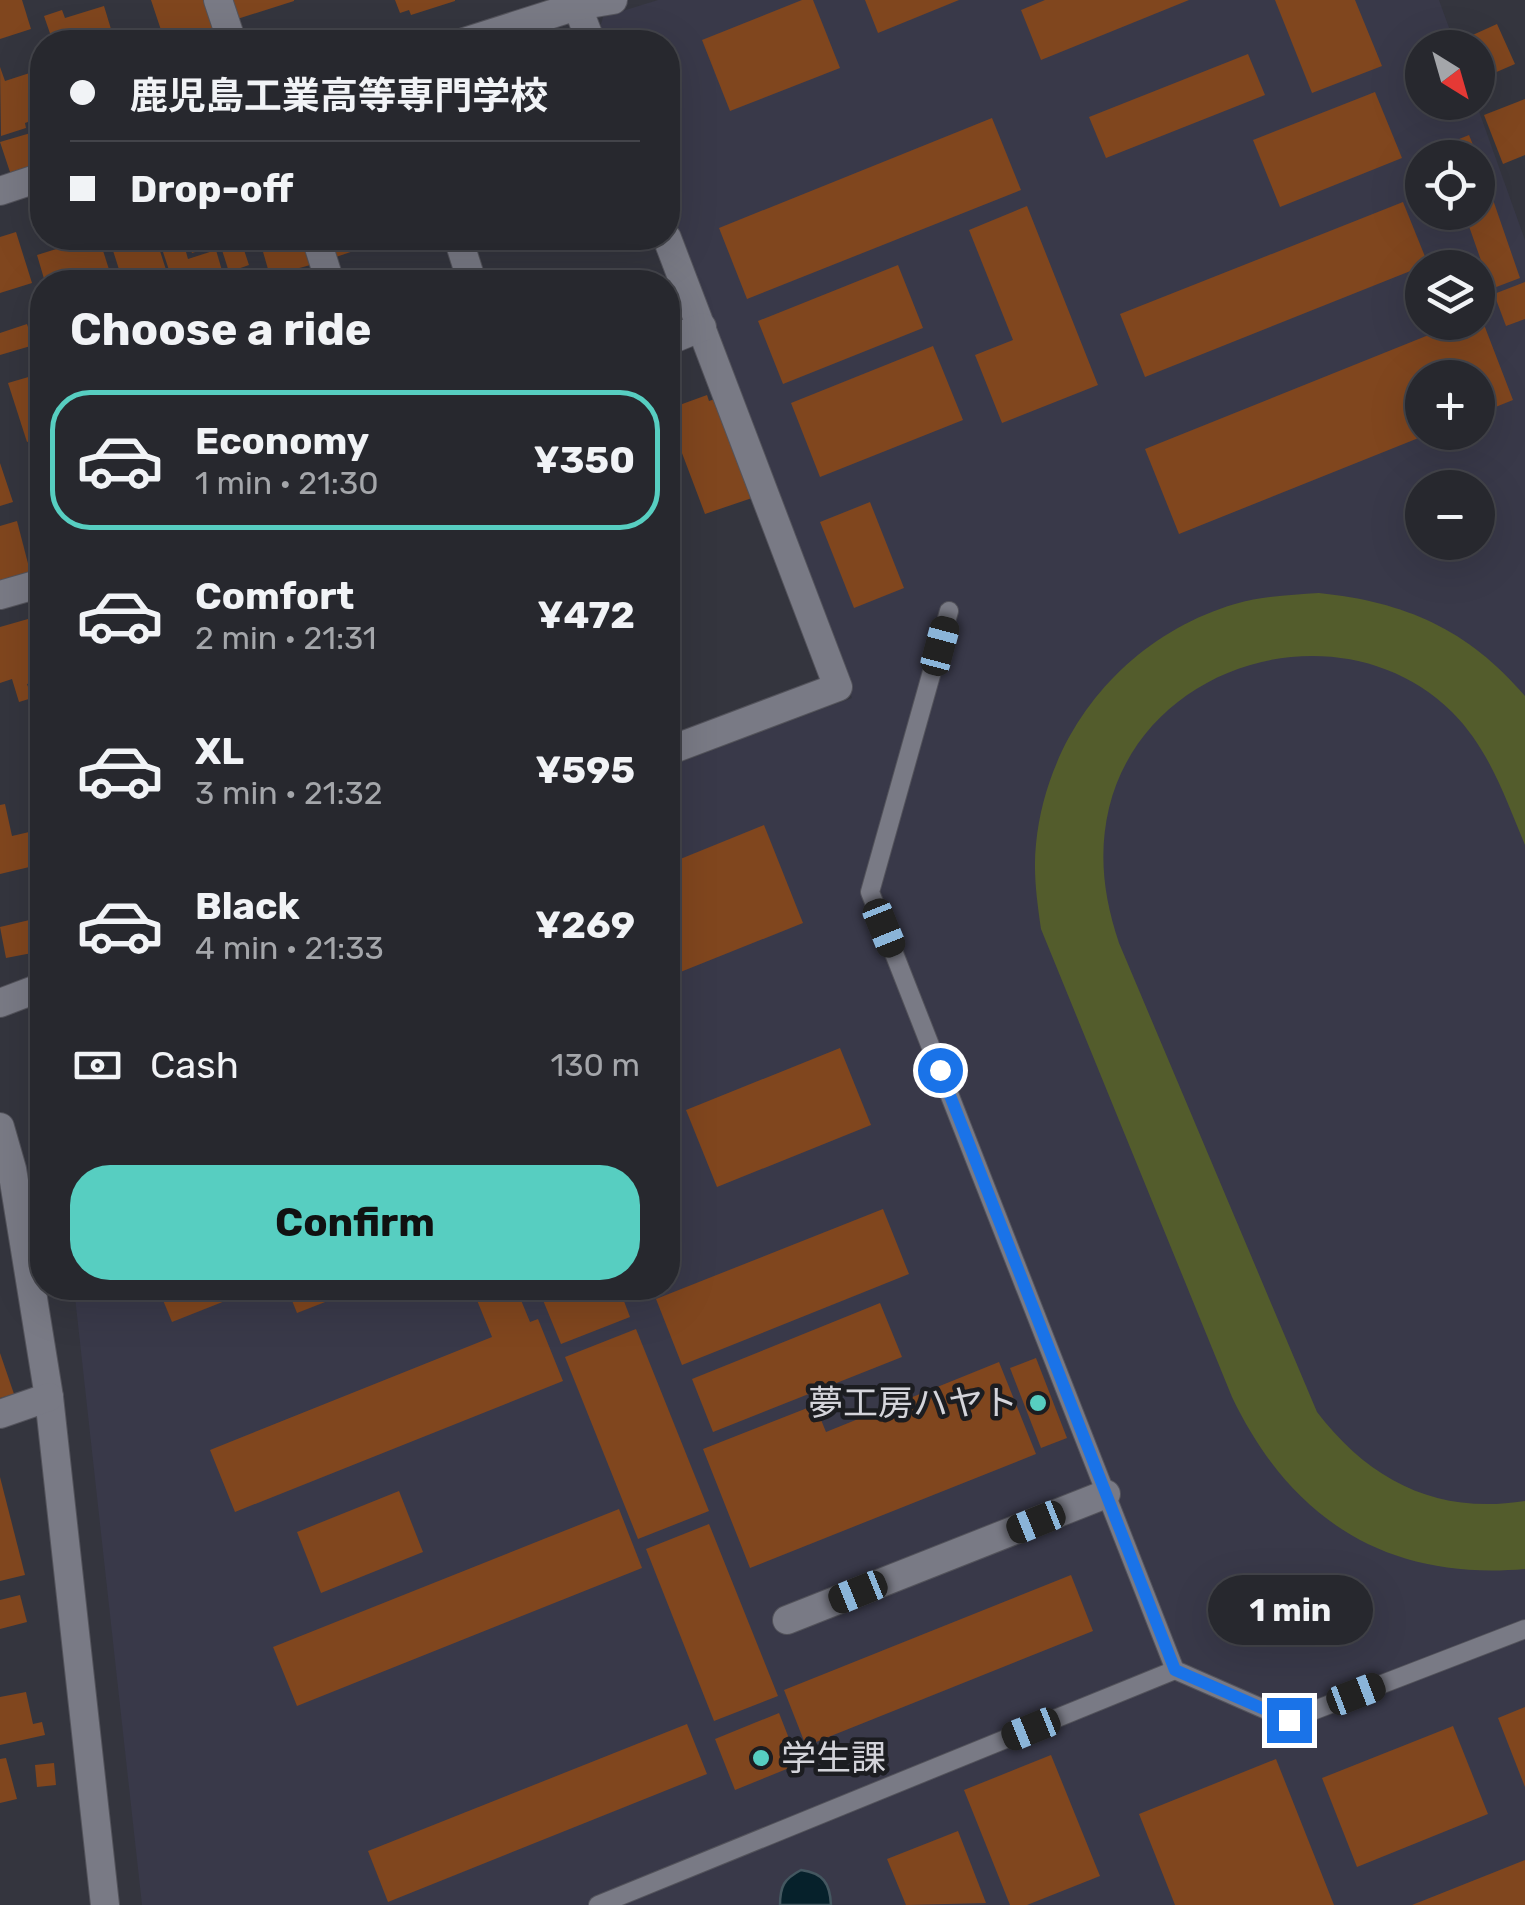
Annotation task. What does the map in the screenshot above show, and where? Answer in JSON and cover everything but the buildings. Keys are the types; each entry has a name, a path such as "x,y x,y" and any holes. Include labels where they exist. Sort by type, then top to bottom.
{"street":[{"path":"218,0 228,30"},
{"path":"498,30 576,3 613,0"},
{"path":"576,3 586,30"},
{"path":"0,191 30,182"},
{"path":"680,271 838,686 680,746"},
{"path":"680,336 702,327"},
{"path":"0,595 30,586"},
{"path":"0,1004 30,992"},
{"path":"0,1127 30,1298"},
{"path":"30,1300 49,1398 105,1905"},
{"path":"0,1414 49,1398"},
{"path":"787,1620 1106,1494"}],"lane":[{"path":"949,611 870,892 1175,1670 1289,1720 1525,1629"},
{"path":"598,1905 1175,1670"}],"shaded area":[{"path":"658,0 1439,0 1450,30 1405,30 1405,120 1482,120 1489,140 1405,140 1405,230 1495,230 1495,156 1525,240 1525,1905 142,1905 75,1300 680,1300 680,762 852,698 680,248 680,30 599,30 603,17"},
{"path":"801,1870 824,1880 831,1905 780,1905 784,1884"}],"green space":[{"path":"1319,593 1379,603 1433,623 1481,653 1525,696 1525,845 1495,774 1465,726 1408,679 1358,661 1306,656 1254,664 1205,684 1163,715 1130,757 1106,825 1103,860 1110,910 1119,943 1317,1412 1359,1457 1408,1488 1463,1503 1525,1501 1525,1569 1475,1570 1429,1564 1387,1552 1349,1534 1314,1509 1283,1477 1232,1397 1041,929 1035,866 1043,803 1056,764 1075,727 1099,694 1127,664 1159,639 1196,619 1245,601"}],"place":[{"name":"夢工房ハヤト","path":"1038,1403"},
{"name":"学生課","path":"761,1758"}],"route":[{"path":"940,1070 1175,1670 1289,1720"}]}
